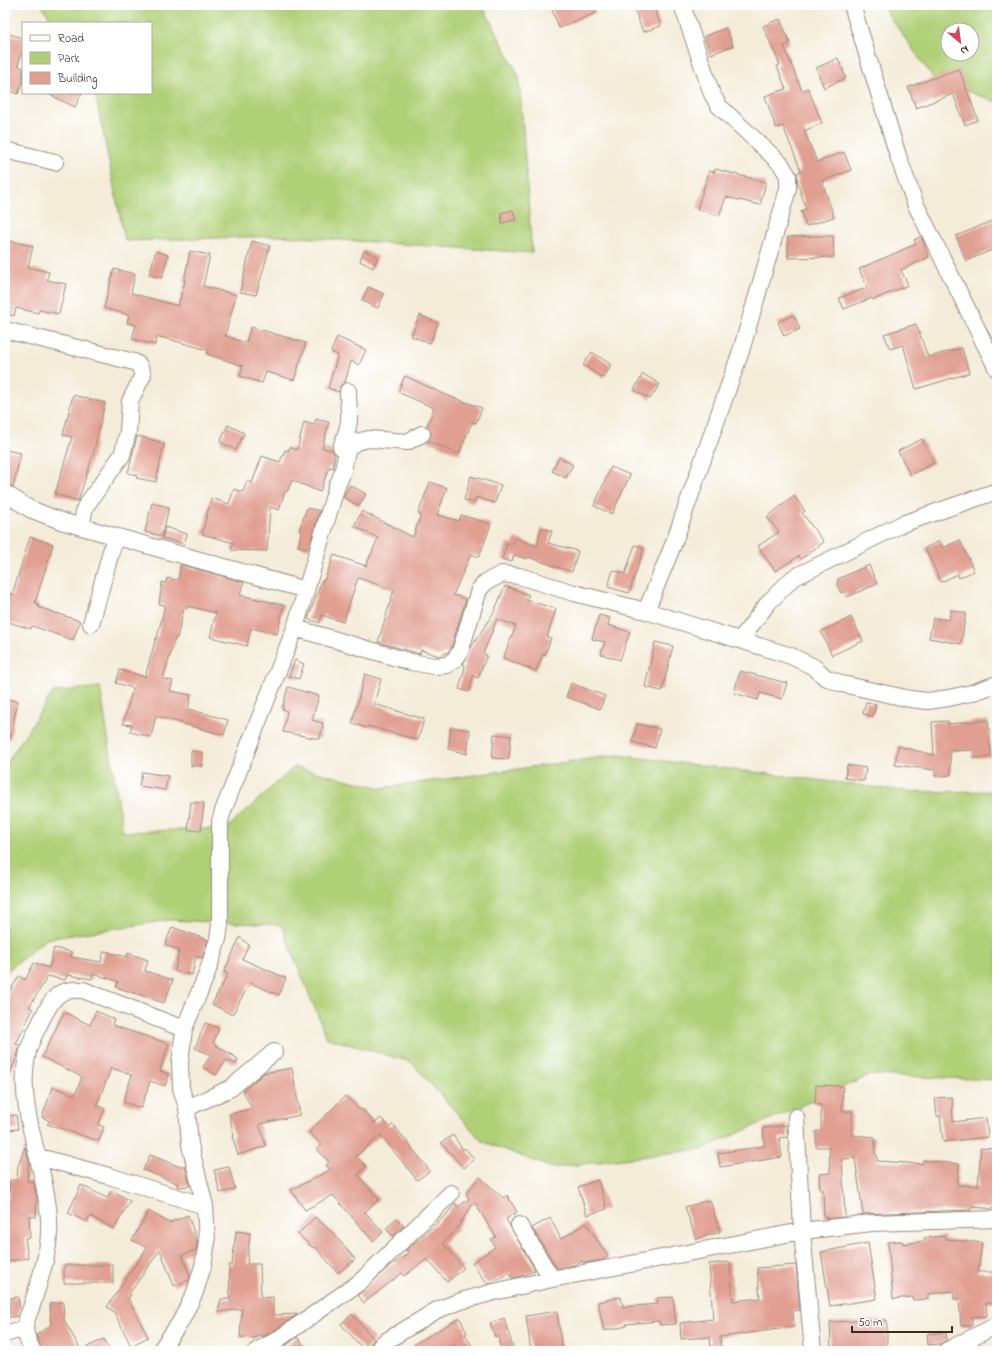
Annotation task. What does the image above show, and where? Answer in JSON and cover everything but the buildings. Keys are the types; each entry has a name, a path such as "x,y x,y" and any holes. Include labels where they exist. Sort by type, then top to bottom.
{"street":[{"path":"646,611 673,545 741,351 788,189 788,176 781,164 719,106 712,94 682,5"},
{"path":"852,5 899,159 915,203 997,369"},
{"path":"5,150 56,162"},
{"path":"5,330 134,362 142,369 143,375 130,401 128,432 122,455 85,507 81,527"},
{"path":"348,390 349,416 341,447 348,448"},
{"path":"160,1351 181,1321 195,1292 203,1266 208,1242 205,1206 190,1145 187,1108 181,1088 180,1063 184,1029 206,976 218,939 220,925 220,821 227,797 295,628 337,485 342,477 342,470 348,448 356,442 369,439 408,442 422,434"},
{"path":"740,640 768,603 794,578 902,524 997,490"},
{"path":"5,493 30,509 81,527 306,590"},
{"path":"91,624 115,537"},
{"path":"295,628 411,662 434,666 447,665 455,659 460,652 479,590 486,582 502,574 519,576 574,593 646,611 740,640 803,660 825,677 842,684 910,700 928,701 971,694 997,684"},
{"path":"33,1351 25,1328 48,1249 50,1228 46,1192 24,1095 27,1056 32,1040 49,1005 57,994 70,989 83,990 184,1029"},
{"path":"187,1108 231,1088 274,1052"},
{"path":"796,1116 802,1231 813,1351"},
{"path":"39,1157 109,1176 205,1206"},
{"path":"256,1351 277,1340 360,1282 451,1193"},
{"path":"377,1351 383,1343 437,1310 494,1292 802,1231 872,1223 997,1219"},
{"path":"519,1225 552,1280"},
{"path":"946,1351 997,1325"},
{"path":"5,1334 25,1328"}],"green space":[{"path":"41,5 482,5 519,76 532,253 283,236 125,241 95,94 152,94 152,22 53,22"},
{"path":"883,5 997,5 997,102 934,79 887,13"},
{"path":"100,687 123,832 227,828 294,767 382,788 617,755 913,792 997,791 997,1080 871,1075 702,1149 552,1168 482,1141 411,1062 327,1038 281,925 169,920 46,939 5,973 5,766 53,692"}]}
